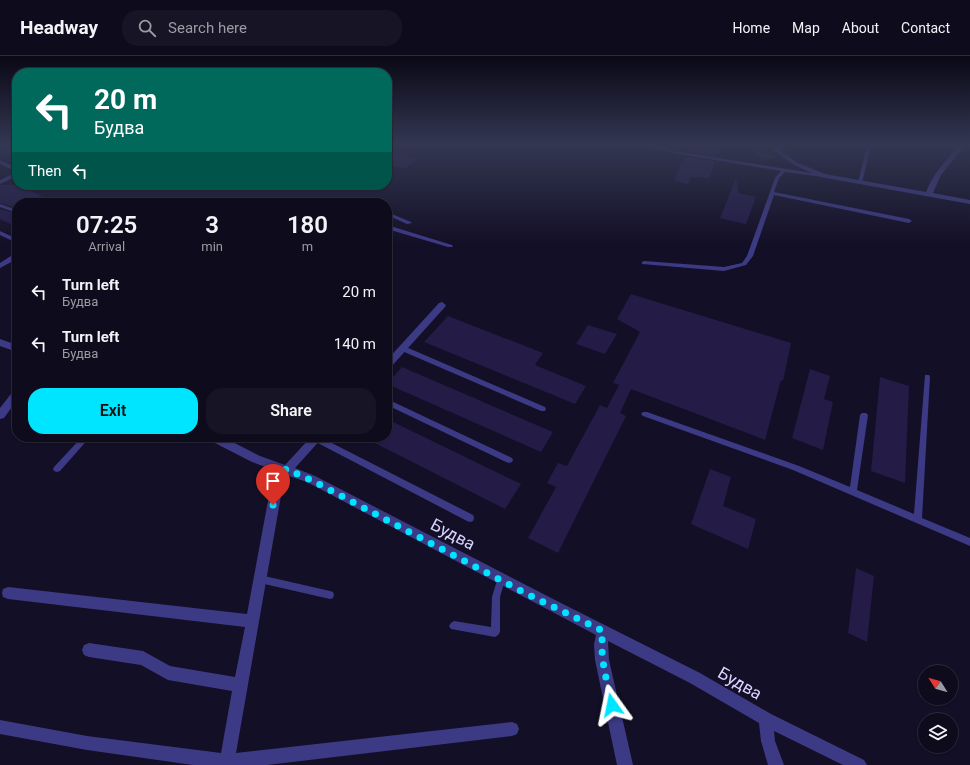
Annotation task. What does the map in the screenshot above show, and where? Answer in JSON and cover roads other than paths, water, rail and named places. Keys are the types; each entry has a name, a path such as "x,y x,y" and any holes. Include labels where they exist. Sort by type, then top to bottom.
{"street":[{"path":"834,178 970,202"},
{"path":"929,195 935,178"},
{"path":"0,266 12,259"},
{"path":"392,361 442,305"},
{"path":"0,342 12,347"},
{"path":"0,415 12,399"},
{"name":"Будва","path":"223,442 271,466 286,469 311,480 501,580 695,678 766,719 859,765"},
{"path":"226,764 276,490 286,469 314,442"},
{"path":"8,593 252,621"},
{"path":"603,631 601,644 602,660 625,765"},
{"path":"89,650 144,658 168,673 241,685"},
{"path":"766,719 768,741 776,765"},
{"path":"0,727 87,743 226,764 512,729"}],"lane":[{"path":"644,263 724,269 744,264 750,256 777,178"},
{"path":"860,183 861,178"},
{"path":"772,193 909,220"},
{"path":"0,205 12,210"},
{"path":"392,215 409,222"},
{"path":"392,229 450,246"},
{"path":"0,233 12,239"},
{"path":"404,349 543,409"},
{"path":"918,520 927,377"},
{"path":"392,404 509,460"},
{"path":"645,414 796,468 970,542"},
{"path":"853,492 864,415"},
{"path":"57,469 81,442"},
{"path":"326,442 470,518"},
{"path":"260,579 330,595"},
{"path":"454,626 495,632 496,597 501,580"}]}
